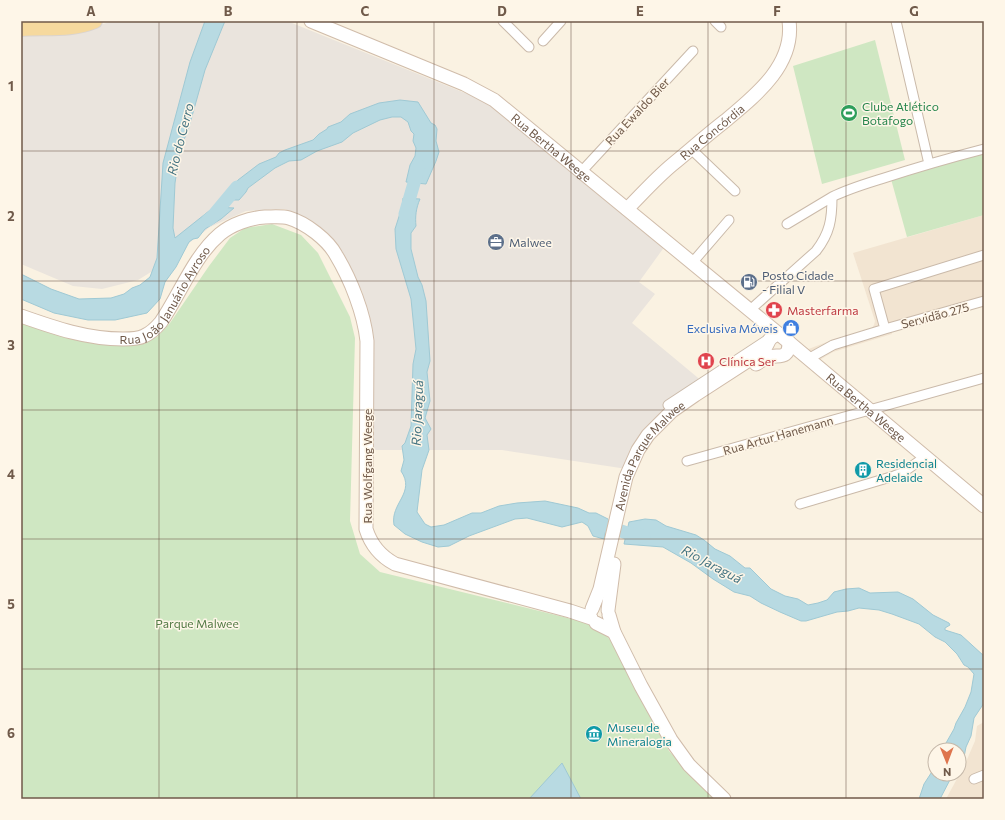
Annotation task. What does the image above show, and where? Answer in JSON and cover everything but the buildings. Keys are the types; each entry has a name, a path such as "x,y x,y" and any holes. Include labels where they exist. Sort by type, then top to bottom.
{"main road":[{"path":"40,28 62,21"},
{"name":"Rua Bertha Weege","path":"311,21 327,25 464,84 483,93 506,108 750,310 785,343 806,357 984,506"},
{"name":"Rua Concórdia","path":"628,209 663,173 761,90 780,65 787,48 790,37 789,21"},
{"path":"21,29 55,29 93,22"},
{"name":"Rua João Januário Ayroso","path":"21,316 78,335 113,339 134,339 144,336 155,329 161,322 196,263 220,234 233,226 254,218 276,217"},
{"name":"Rua Wolfgang Weege","path":"276,217 289,218 319,234 336,254 353,290 362,315 367,341 366,529 375,548 388,560 396,564 593,615 614,632"},
{"path":"763,322 768,347 779,356 785,343"},
{"name":"Avenida Parque Malwee","path":"593,615 600,588 611,558 620,514 622,489 638,450 652,431 672,411 760,353 768,347 771,337 785,343"},
{"name":"Avenida Parque Malwee","path":"609,613 611,558"},
{"path":"593,615 597,606 604,606 609,613 614,632 641,686 671,740 689,765 724,799"}],"street":[{"path":"503,21 529,47"},
{"path":"543,41 561,21"},
{"path":"896,21 929,164"},
{"name":"Rua Ewaldo Bier","path":"582,171 693,51"},
{"path":"690,149 735,191"},
{"path":"786,224 845,191 929,164 984,149"},
{"path":"750,310 823,243 828,233 830,223 832,197"},
{"path":"692,263 729,220"},
{"path":"885,329 874,289 984,255"},
{"name":"Servidão 275","path":"806,357 833,345 984,301"},
{"path":"668,405 768,347"},
{"name":"Rua Artur Hanemann","path":"687,461 984,378"},
{"path":"800,504 902,473 925,457"},
{"path":"974,779 984,775"}],"shaded area":[{"name":"Malwee","path":"114,21 287,21 497,106 665,246 639,282 655,294 632,323 703,382 673,403 644,430 627,469 502,450 370,450 374,394 373,331 362,291 341,254 313,224 285,209 246,211 210,227 151,272 138,280 102,289 73,286 21,264 21,37 73,32"},
{"path":"984,215 984,299 891,328 892,334 833,352 818,361 806,350 832,340 872,328 874,325 875,321 853,253"},
{"path":"984,722 984,799 946,799 955,782 967,782 967,759 975,741 977,726"}],"green space":[{"name":"Clube Atlético Botafogo","path":"875,40 905,160 822,184 793,66"},
{"path":"984,151 984,215 907,237 891,179"},
{"name":"Parque Malwee","path":"272,224 301,235 318,253 350,317 355,338 350,521 360,554 380,572 584,622 601,630 613,643 632,677 669,751 714,799 21,799 21,323 136,343 157,337 170,323 230,238 245,228"}],"water":[{"name":"Rio do Cerro","path":"205,21 225,21 205,70 187,134 181,144 175,183 173,228 175,238 214,207 234,208 221,219 205,229 198,238 189,242 176,267 165,282 160,299 147,313 115,320 88,320 54,313 21,299 21,274 51,289 79,299 111,298 124,294 132,288 140,285 150,277 157,258 163,163 190,62"},
{"path":"400,100 418,102 431,123 435,125 437,129 436,141 439,152 426,184 406,182 410,165 415,156 416,148 413,141 414,134 411,131 408,122 401,117 392,117 380,120 353,133 342,142 317,151 301,160 289,161 275,168 248,188 239,200 221,200 228,194 238,180 259,164 276,157 279,153 285,150 313,140 328,127 341,122 350,114 379,103"},
{"path":"403,198 420,199 416,212 416,226 411,233 411,249 426,301 430,361 427,372 430,401 425,418 431,429 427,435 429,450 422,470 417,512 425,524 431,527 444,525 472,513 481,513 499,506 545,501 578,508 589,513 596,513 608,519 604,539 593,536 588,526 582,522 562,527 527,518 515,519 469,536 449,546 438,547 422,542 405,534 394,525 396,510 406,486 405,479 401,471 404,460 402,446 405,443 411,426 413,364 416,349 411,299 396,249 395,229 402,207"},
{"path":"645,519 656,520 666,526 696,535 715,549 730,556 745,568 750,568 771,589 785,596 798,599 808,605 827,600 834,592 859,588 870,593 898,592 913,599 933,615 949,623 950,625 945,628 945,630 961,635 984,656 984,703 974,718 971,736 967,745 967,742 947,742 965,707 971,692 974,674 964,665 957,654 945,642 935,637 919,624 879,610 859,608 801,621 761,603 750,596 734,592 691,563 663,547 624,544 629,522"},
{"path":"562,763 581,799 529,799"},
{"path":"927,779 927,782 949,782 940,799 919,799"}],"waterway":[{"name":"Rio Jaraguá","path":"405,214 419,166"},
{"name":"Rio Jaraguá","path":"208,220 237,187"},
{"name":"Rio Jaraguá","path":"603,525 627,533 644,536"}],"place":[{"name":"Clube Atlético Botafogo","path":"849,113"},
{"name":"Malwee","path":"496,242"},
{"name":"Posto Cidade - Filial V","path":"749,282"},
{"name":"Masterfarma","path":"774,310"},
{"name":"Exclusiva Móveis","path":"791,328"},
{"name":"Clínica Ser","path":"706,361"},
{"name":"Residencial Adelaide","path":"863,470"},
{"name":"Museu de Mineralogia","path":"594,734"}]}
